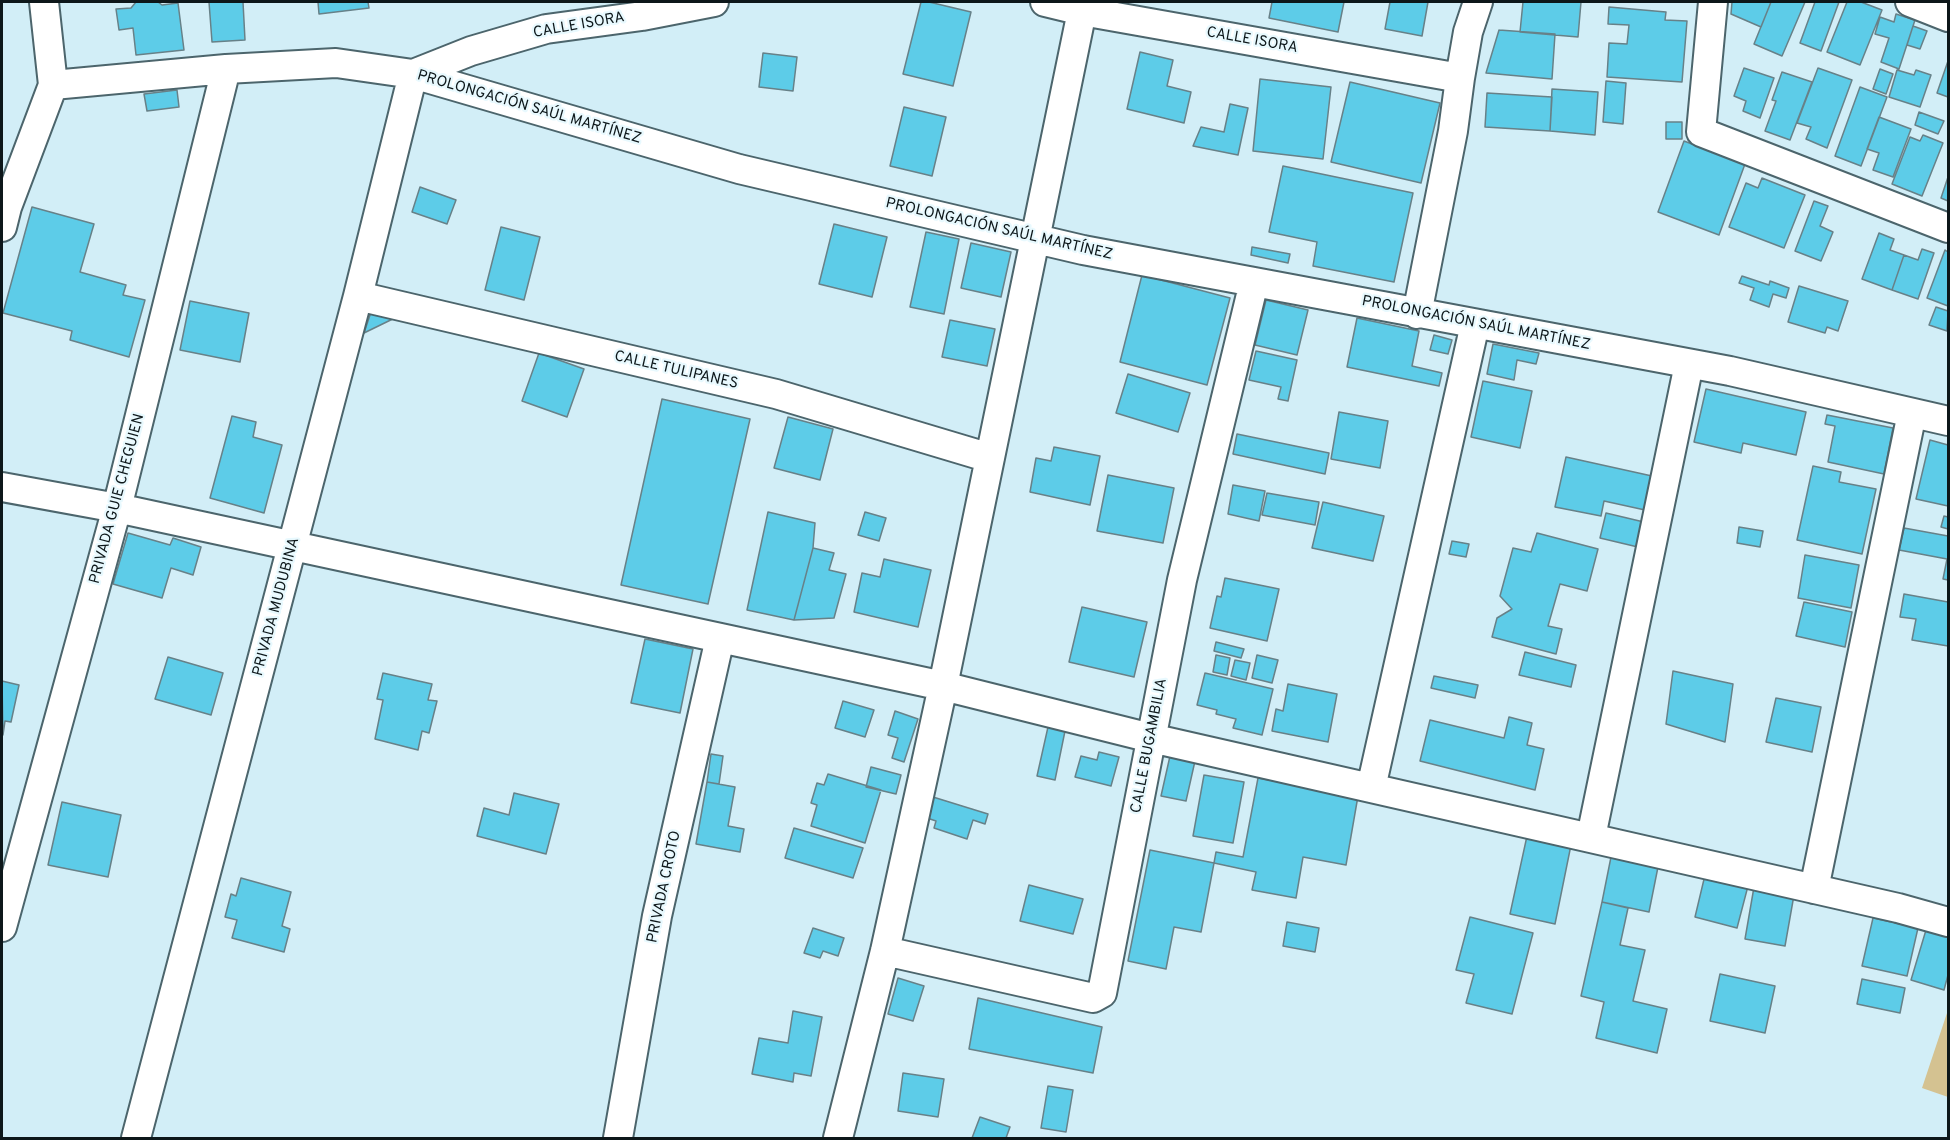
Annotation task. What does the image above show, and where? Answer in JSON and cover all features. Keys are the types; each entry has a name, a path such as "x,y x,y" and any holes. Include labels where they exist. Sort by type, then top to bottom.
{"street":[{"path":"2,227 7,207 53,85 44,2"},
{"name":"CALLE ISORA","path":"413,74 471,51 546,29 642,16 714,2"},
{"name":"CALLE ISORA","path":"1045,2 1082,11 1460,78"},
{"path":"1417,314 1453,130 1468,32 1478,2"},
{"path":"1713,2 1701,132 1948,228"},
{"path":"838,1138 885,951 943,686 1082,11"},
{"name":"PROLONGACIÓN SAÚL MARTÍNEZ","path":"53,85 226,69 336,63 413,74 739,170 1034,239 1417,314 1689,364 1948,421"},
{"name":"PRIVADA GUIE CHEGUIEN","path":"2,927 117,508 226,69"},
{"name":"PRIVADA MUDUBINA","path":"136,1138 293,547 413,74"},
{"name":"CALLE BUGAMBILIA","path":"885,951 1093,998 1102,993 1182,580 1254,282"},
{"name":"CALLE TULIPANES","path":"358,296 776,394 990,458"},
{"path":"1371,788 1475,324"},
{"path":"1591,837 1689,364"},
{"path":"1814,889 1912,413"},
{"path":"2,487 117,508 293,547 477,584 943,686 1151,738 1591,837 1898,908 1948,922"},
{"name":"PRIVADA CROTO","path":"618,1138 657,916 720,638"}],"shaded area":[{"path":"1948,1010 1948,1097 1922,1088"}],"building":[{"path":"136,2 158,2 162,5 178,3 184,50 136,55 133,28 119,30 116,9 131,8"},
{"path":"209,2 243,2 245,40 212,42"},
{"path":"318,2 368,2 369,8 319,14"},
{"path":"921,2 971,12 953,86 903,74"},
{"path":"1272,2 1344,2 1338,32 1269,18"},
{"path":"1390,2 1428,2 1422,36 1385,29"},
{"path":"1523,2 1581,2 1578,37 1520,32"},
{"path":"1732,2 1771,2 1761,27 1731,14"},
{"path":"1771,2 1805,2 1782,56 1754,44"},
{"path":"1815,2 1839,2 1821,51 1800,43"},
{"path":"1847,2 1861,2 1882,10 1860,65 1827,52"},
{"path":"1609,7 1666,12 1665,20 1687,21 1682,82 1607,77 1609,43 1627,44 1629,25 1608,24"},
{"path":"1896,14 1915,20 1899,69 1881,62 1889,38 1875,34 1880,17 1894,22"},
{"path":"1913,26 1927,31 1920,49 1907,45"},
{"path":"1499,30 1555,34 1552,79 1486,73"},
{"path":"1140,52 1173,60 1167,86 1191,92 1184,123 1127,109"},
{"path":"763,53 797,57 793,91 759,87"},
{"path":"1948,61 1948,97 1937,93"},
{"path":"1744,68 1774,78 1760,118 1743,111 1746,101 1734,96"},
{"path":"1818,68 1852,80 1827,148 1806,139 1811,127 1797,123"},
{"path":"1880,69 1893,74 1886,94 1873,89"},
{"path":"1897,70 1914,75 1916,70 1931,75 1920,107 1889,97"},
{"path":"1782,72 1812,82 1790,140 1765,131 1776,101 1772,100"},
{"path":"1260,79 1331,87 1323,159 1253,151"},
{"path":"1606,81 1626,83 1623,124 1603,122"},
{"path":"1350,82 1440,103 1421,183 1331,162"},
{"path":"1860,87 1887,97 1861,166 1835,156"},
{"path":"1552,89 1598,92 1595,135 1550,131"},
{"path":"177,90 179,107 147,111 144,94"},
{"path":"1487,93 1552,97 1550,131 1485,127"},
{"path":"1230,104 1248,108 1238,155 1193,146 1201,127 1224,132"},
{"path":"904,107 946,117 932,176 890,166"},
{"path":"1919,112 1944,121 1938,134 1915,125"},
{"path":"1879,117 1911,129 1893,177 1873,170 1879,153 1867,149"},
{"path":"1666,122 1682,122 1682,139 1666,139"},
{"path":"1923,135 1943,143 1922,196 1892,184 1910,137 1920,141"},
{"path":"1684,141 1745,164 1719,235 1658,212"},
{"path":"1283,166 1413,193 1394,282 1313,266 1317,242 1269,232"},
{"path":"1948,177 1948,201 1941,198"},
{"path":"1762,178 1805,195 1784,248 1729,227 1746,183 1758,188"},
{"path":"420,187 456,200 447,224 412,212"},
{"path":"1814,201 1828,206 1820,226 1833,232 1821,261 1795,251"},
{"path":"32,207 94,224 80,272 126,285 123,295 145,300 129,357 70,340 72,331 3,313"},
{"path":"834,224 887,237 872,297 819,284"},
{"path":"501,227 540,237 524,300 485,290"},
{"path":"926,232 959,239 944,314 910,307"},
{"path":"1879,233 1894,239 1890,250 1904,255 1892,290 1862,279"},
{"path":"971,243 1011,252 1001,297 961,288"},
{"path":"1252,247 1290,254 1288,263 1251,255"},
{"path":"1922,249 1934,253 1918,299 1892,290 1904,255 1918,260"},
{"path":"1945,250 1948,252 1948,306 1927,298"},
{"path":"1142,275 1230,298 1207,385 1120,362"},
{"path":"1742,276 1769,285 1770,281 1789,288 1786,298 1773,294 1769,307 1750,300 1754,288 1739,283"},
{"path":"1799,286 1848,301 1838,331 1827,327 1825,333 1788,322"},
{"path":"1266,300 1308,310 1297,355 1255,345"},
{"path":"190,301 249,313 240,362 180,350"},
{"path":"374,303 403,314 364,333"},
{"path":"1936,307 1948,311 1947,331 1929,325"},
{"path":"1357,318 1419,331 1412,366 1442,373 1439,386 1347,367"},
{"path":"950,320 995,329 987,366 942,357"},
{"path":"1434,335 1452,340 1448,354 1430,350"},
{"path":"1493,344 1539,353 1536,364 1517,360 1514,380 1487,374"},
{"path":"1256,351 1297,360 1288,401 1278,399 1281,387 1249,380"},
{"path":"539,353 584,369 567,417 522,401"},
{"path":"1128,374 1190,393 1178,432 1116,413"},
{"path":"1483,381 1532,391 1520,448 1471,437"},
{"path":"1706,389 1806,412 1796,455 1743,443 1741,453 1694,442"},
{"path":"662,399 750,419 708,604 621,585"},
{"path":"1339,412 1388,421 1380,468 1331,459"},
{"path":"1827,415 1893,428 1884,474 1828,462 1835,426 1825,424"},
{"path":"232,416 256,422 253,437 282,445 264,513 210,498"},
{"path":"788,417 833,429 820,480 774,468"},
{"path":"1237,434 1329,453 1325,474 1233,454"},
{"path":"1930,440 1948,445 1948,506 1916,499"},
{"path":"1054,447 1100,456 1090,505 1030,492 1036,458 1051,461"},
{"path":"1566,457 1652,476 1645,510 1604,501 1601,516 1555,507"},
{"path":"1813,466 1841,472 1839,482 1876,489 1862,554 1797,540"},
{"path":"1108,475 1174,488 1163,543 1097,531"},
{"path":"1233,485 1265,491 1259,521 1228,514"},
{"path":"1267,493 1319,502 1315,525 1262,515"},
{"path":"1323,502 1384,516 1373,561 1312,548"},
{"path":"768,512 815,523 813,548 794,620 747,610"},
{"path":"865,512 886,518 879,541 858,535"},
{"path":"1606,513 1648,523 1642,548 1600,538"},
{"path":"1944,516 1948,517 1948,529 1941,527"},
{"path":"1739,527 1763,531 1760,547 1737,543"},
{"path":"1904,528 1948,536 1948,580 1943,579 1947,559 1899,550"},
{"path":"128,533 170,545 173,538 201,547 193,575 171,568 162,598 113,584"},
{"path":"1537,533 1598,549 1587,591 1560,584 1548,626 1562,629 1556,654 1492,637 1497,618 1512,609 1500,596 1513,548 1531,552"},
{"path":"1452,541 1469,544 1466,557 1449,554"},
{"path":"813,548 834,553 829,570 846,574 834,618 794,620"},
{"path":"1805,555 1859,565 1851,608 1798,598"},
{"path":"884,559 931,570 918,627 854,612 862,573 880,577"},
{"path":"1225,578 1279,589 1267,641 1210,628 1217,596 1221,597"},
{"path":"1904,594 1948,602 1948,646 1912,640 1916,619 1900,617"},
{"path":"1804,602 1852,612 1845,647 1796,636"},
{"path":"1082,607 1147,622 1134,677 1069,662"},
{"path":"645,639 693,649 680,713 631,703"},
{"path":"1216,642 1244,649 1241,658 1214,651"},
{"path":"1525,652 1576,665 1571,687 1519,675"},
{"path":"1216,655 1230,658 1227,675 1213,672"},
{"path":"1257,655 1278,660 1272,683 1252,678"},
{"path":"168,657 223,673 211,715 155,699"},
{"path":"1235,660 1250,663 1246,680 1231,676"},
{"path":"1673,671 1733,684 1725,742 1666,724"},
{"path":"383,673 432,684 428,700 437,701 429,733 422,731 418,750 375,739 383,700 377,699"},
{"path":"1205,673 1273,689 1262,735 1233,728 1236,719 1216,714 1217,710 1197,705"},
{"path":"1434,676 1478,685 1475,698 1431,688"},
{"path":"2,681 19,685 11,722 5,721 3,735"},
{"path":"1288,684 1337,694 1328,742 1272,731 1276,709 1283,711"},
{"path":"1776,698 1821,707 1812,752 1766,742"},
{"path":"843,701 874,710 865,737 835,728"},
{"path":"895,711 918,719 904,762 892,758 898,738 888,735"},
{"path":"1509,717 1532,723 1527,745 1544,749 1535,790 1420,761 1430,720 1504,738"},
{"path":"1048,727 1065,731 1055,780 1037,776"},
{"path":"1099,752 1119,757 1111,786 1075,777 1081,756 1097,760"},
{"path":"711,754 723,756 719,784 707,782"},
{"path":"1170,756 1195,761 1186,801 1161,796"},
{"path":"871,767 901,775 896,794 866,787"},
{"path":"828,774 881,790 865,843 811,826 817,805 811,803 817,783 824,785"},
{"path":"1204,775 1244,782 1233,843 1193,836"},
{"path":"1258,778 1358,796 1346,865 1303,857 1296,898 1252,890 1256,872 1214,863 1216,852 1243,857"},
{"path":"707,782 735,787 728,826 744,829 740,852 696,844"},
{"path":"514,793 559,804 546,854 477,836 484,808 509,815"},
{"path":"933,797 988,814 985,824 973,820 967,839 934,828 936,821 927,818"},
{"path":"62,802 121,815 108,877 48,865"},
{"path":"794,828 863,848 853,878 785,858"},
{"path":"1527,836 1571,845 1555,924 1510,914"},
{"path":"1150,850 1214,863 1201,932 1174,927 1166,969 1128,961"},
{"path":"1611,857 1658,867 1649,912 1602,902"},
{"path":"1705,875 1748,886 1737,928 1695,917"},
{"path":"241,878 291,892 282,926 290,929 284,952 232,938 237,920 225,917 231,894 236,896"},
{"path":"1029,885 1083,899 1073,934 1020,921"},
{"path":"1754,887 1794,895 1785,946 1745,939"},
{"path":"1602,902 1628,908 1620,945 1645,950 1633,1001 1667,1009 1657,1053 1596,1038 1604,1002 1581,996"},
{"path":"1470,917 1533,933 1512,1014 1466,1003 1474,974 1456,970"},
{"path":"1873,918 1918,928 1907,976 1862,966"},
{"path":"1287,922 1319,928 1315,952 1283,946"},
{"path":"813,928 844,938 838,956 823,951 820,958 804,953"},
{"path":"1926,930 1948,937 1948,975 1944,990 1911,980"},
{"path":"1720,974 1775,986 1765,1033 1710,1021"},
{"path":"898,978 924,986 913,1021 888,1014"},
{"path":"1862,979 1905,988 1900,1013 1857,1004"},
{"path":"978,998 1102,1027 1093,1073 969,1049"},
{"path":"793,1011 822,1017 811,1076 794,1073 793,1082 752,1074 759,1038 788,1043"},
{"path":"903,1073 944,1079 938,1117 898,1111"},
{"path":"1048,1086 1073,1090 1066,1132 1041,1128"},
{"path":"980,1117 1010,1127 1006,1138 972,1138"}]}
